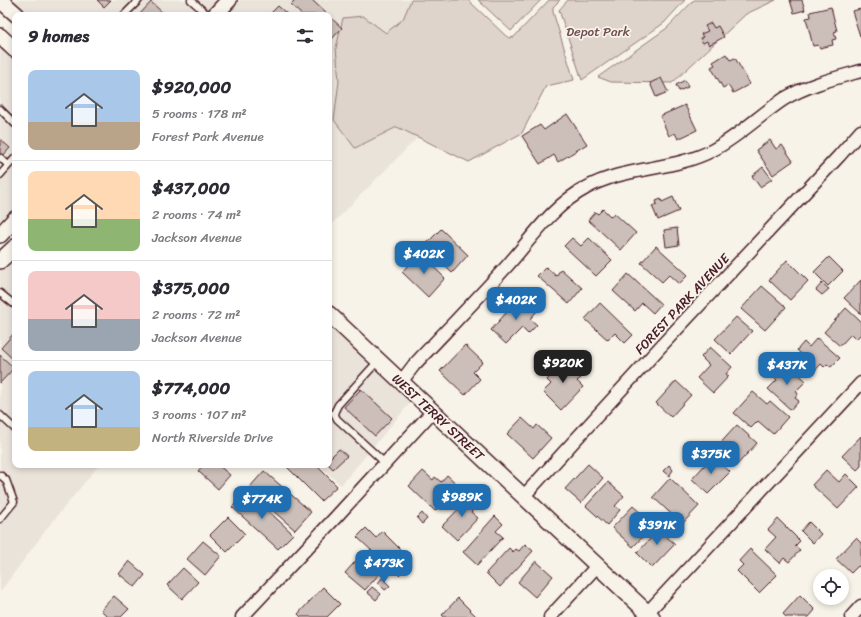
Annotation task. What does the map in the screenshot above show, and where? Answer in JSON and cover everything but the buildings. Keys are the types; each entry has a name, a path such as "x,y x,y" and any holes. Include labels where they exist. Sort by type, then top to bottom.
{"street":[{"path":"0,0 14,12"},
{"path":"218,12 229,0"},
{"path":"0,36 12,47"},
{"path":"401,382 414,366 508,265 547,219 570,198 587,187 602,181 634,171 678,162 712,150 735,136 786,98 800,91 833,79 861,71"},
{"name":"FOREST PARK AVENUE","path":"523,497 861,131"},
{"path":"0,235 12,222"},
{"path":"0,261 12,250"},
{"name":"WEST TERRY STREET","path":"332,317 650,615"},
{"path":"650,615 861,383"},
{"path":"242,617 432,412"},
{"path":"550,617 597,566"},
{"path":"851,617 861,606"}],"lane":[{"path":"127,12 139,0"},
{"path":"191,0 205,12"},
{"path":"0,109 12,121"},
{"path":"0,158 8,166"},
{"path":"0,175 12,161"},
{"path":"0,293 12,303"},
{"path":"378,361 338,406 334,413 337,419 385,463"},
{"path":"0,415 12,426"},
{"path":"0,475 6,480 14,502 0,519"}],"shaded area":[{"path":"13,0 219,0 208,12 26,12"},
{"path":"240,0 411,0 403,19 386,33 363,16 336,48 339,81 334,120 355,148 397,127 418,137 332,224 332,12 228,12"},
{"path":"0,48 12,59 12,211 0,224"},
{"path":"12,260 12,468 97,468 48,527 0,592 0,269 6,267"},
{"path":"332,329 410,403 341,485 322,468 332,468"}],"green space":[{"path":"411,0 468,0 506,36 510,38 514,37 549,0 560,0 553,7 553,12 574,80 546,86 522,133 469,162 397,127 355,148 334,120 339,81 336,48 343,18 363,16 386,33 403,19"},
{"path":"478,0 541,0 511,31"},
{"name":"Depot Park","path":"568,0 685,0 664,23 582,80 559,10"},
{"path":"694,0 776,0 746,14 672,83 611,82 598,77 667,28"}]}
